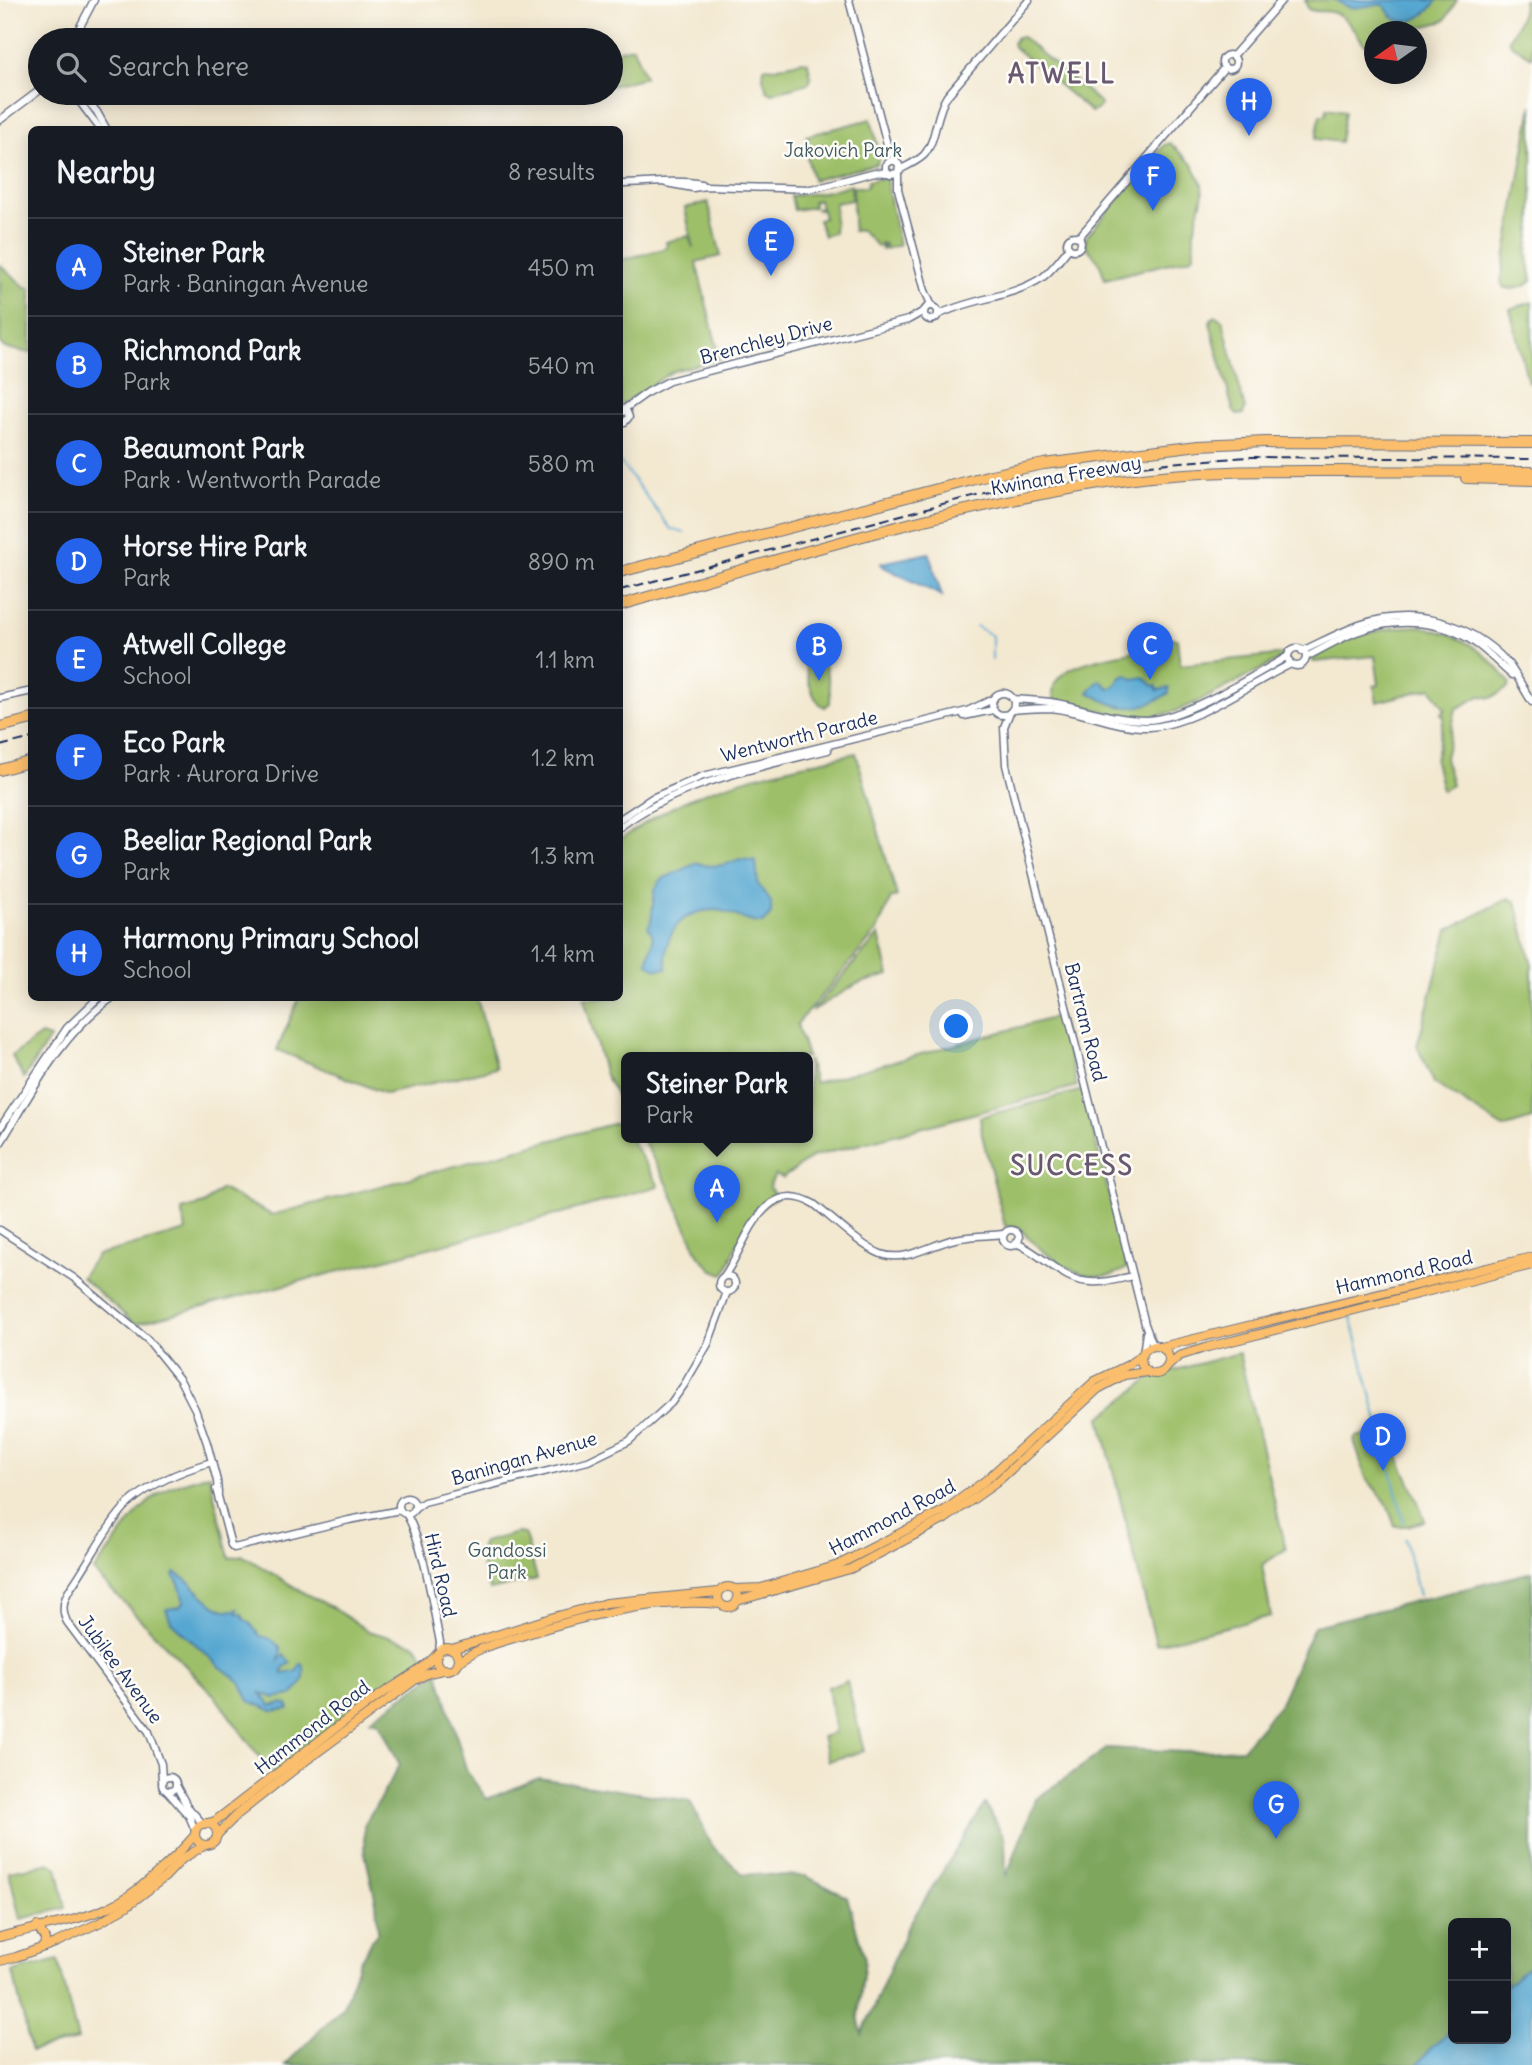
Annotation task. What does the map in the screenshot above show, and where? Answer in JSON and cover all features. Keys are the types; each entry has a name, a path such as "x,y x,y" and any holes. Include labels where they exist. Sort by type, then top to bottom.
{"highway":[{"name":"Kwinana Freeway","path":"623,571 936,488 1044,464 1199,445 1265,442 1532,441"},
{"path":"1401,472 1444,477 1532,480"},
{"name":"Kwinana Freeway","path":"623,604 936,517 1135,479 1203,473 1532,472"},
{"path":"0,727 28,720"},
{"path":"0,770 28,762"}],"main road":[{"name":"Hammond Road","path":"1160,1347 1532,1257"},
{"name":"Hammond Road","path":"1168,1366 1179,1356 1208,1347 1532,1265"},
{"path":"1149,1347 1160,1347 1169,1356 1168,1366 1157,1374 1148,1372 1143,1366 1143,1354 1149,1347"},
{"name":"Hammond Road","path":"735,1589 755,1589 838,1565 945,1510 986,1480 1073,1398 1095,1381 1128,1365 1143,1354"},
{"name":"Hammond Road","path":"737,1601 850,1569 945,1519 996,1483 1098,1389 1124,1375 1148,1372"},
{"path":"727,1586 735,1589 737,1601 731,1607 720,1604 686,1604 609,1612 477,1650 447,1670 438,1664 439,1652 606,1603 718,1592 727,1586"},
{"path":"718,1592 717,1599 720,1604"},
{"path":"451,1649 457,1654 457,1663"},
{"name":"Hammond Road","path":"204,1824 215,1821 355,1713 424,1666 439,1652"},
{"name":"Hammond Road","path":"217,1835 238,1814 300,1765 415,1680 429,1673 447,1670"},
{"path":"0,1937 84,1916 125,1899 204,1824 215,1828 217,1835 213,1843 182,1858 165,1877 127,1906 88,1928 44,1947 0,1961"},
{"path":"196,1834 198,1842 205,1845"},
{"path":"84,1916 88,1928"},
{"path":"37,1926 45,1940 44,1947"}],"street":[{"path":"79,28 94,0"},
{"path":"849,0 934,320 926,320 931,310"},
{"path":"623,184 811,189 911,163 923,156 930,144 939,108 947,96 1030,0"},
{"path":"931,310 953,307 1011,291 1038,280 1051,270 1069,248 1069,238 1079,237 1225,67 1223,58 1227,55 1233,56 1282,0"},
{"path":"0,120 28,99"},
{"path":"82,105 98,126"},
{"path":"91,105 105,126"},
{"name":"Brenchley Drive","path":"624,411 636,400 669,382 908,320 931,310"},
{"name":"Brenchley Drive","path":"908,320 926,320"},
{"name":"Wentworth Parade","path":"1290,660 1300,666 1304,654 1373,621 1423,618 1458,627 1483,640 1508,663 1532,702"},
{"name":"Wentworth Parade","path":"623,825 656,804 705,782 863,741 994,711 1003,715 1011,711 1052,708 1104,721 1157,726 1208,709 1290,660 1295,649 1304,654"},
{"name":"Wentworth Parade","path":"623,817 652,798 703,776 967,711 1002,693 1013,699 1053,702 1105,715 1149,720 1206,700 1290,660"},
{"path":"0,698 28,692"},
{"path":"993,699 994,711"},
{"path":"1011,711 1013,699"},
{"name":"Bartram Road","path":"994,711 1004,727"},
{"name":"Bartram Road","path":"1011,711 1004,727 1009,779 1145,1324 1147,1337 1143,1354"},
{"path":"0,1128 67,1028 95,1001"},
{"path":"0,1144 75,1031 109,1001"},
{"path":"19,1097 27,1102"},
{"path":"724,1291 718,1282 733,1264 747,1232 762,1211 790,1198 814,1204 873,1250 888,1256 918,1251 980,1234 1004,1238 1009,1245 1018,1240"},
{"path":"0,1230 74,1278 148,1340 180,1380 202,1430 231,1545 234,1548 399,1508 412,1509"},
{"path":"1004,1238 1010,1230 1014,1231 1018,1240 1026,1247 1067,1276 1078,1280 1107,1282 1133,1276"},
{"path":"724,1276 734,1279 733,1264"},
{"name":"Baningan Avenue","path":"412,1509 424,1502 588,1461 629,1441 671,1403 684,1385 708,1344 724,1291 734,1288 734,1279"},
{"name":"Bartram Road","path":"1145,1324 1152,1343 1160,1347"},
{"name":"Jubilee Avenue","path":"162,1780 160,1764 149,1732 67,1622 63,1607 69,1591 128,1504 149,1489 181,1473 211,1464"},
{"path":"399,1508 406,1498 412,1509"},
{"name":"Hird Road","path":"412,1509 412,1525 438,1633 439,1652"},
{"name":"Hird Road","path":"438,1633 451,1649"},
{"name":"Jubilee Avenue","path":"160,1764 171,1777"},
{"path":"196,1834 189,1816 162,1787 162,1780 171,1777 175,1780 187,1806 204,1824"},
{"path":"167,1791 173,1791 176,1785"}],"green space":[{"path":"1305,0 1457,0 1445,20 1427,26 1427,21 1364,21 1364,44 1342,17 1331,12 1308,9"},
{"path":"1523,0 1532,0 1532,57 1509,40 1522,13"},
{"path":"1017,37 1022,37 1097,100 1101,105 1097,110 1091,112 1014,47 1013,43"},
{"path":"633,47 645,77 623,83 623,49"},
{"path":"808,62 811,79 809,83 772,93 767,91 763,78 764,67 775,68"},
{"path":"1532,105 1532,223 1527,253 1532,281 1510,289 1503,287 1501,282"},
{"path":"1327,108 1345,111 1340,142 1316,139 1320,115 1326,115"},
{"name":"Jakovich Park","path":"871,119 880,156 877,164 813,180 807,157 811,154 806,136"},
{"path":"1170,143 1193,165 1202,184 1203,194 1194,232 1194,255 1105,279 1099,262 1086,246 1086,237 1164,145"},
{"path":"888,178 886,179 899,245 882,250 881,245 885,247 885,244 881,243 878,247 861,230 853,231 853,187 867,187 868,181"},
{"path":"851,185 852,200 835,203 834,233 824,236 818,220 824,218 822,210 815,209 821,208 819,200 813,201 814,207 794,210 791,196"},
{"path":"708,202 721,256 696,262 720,359 673,371 623,404 623,259 667,248 666,242 689,236 693,248 685,208"},
{"path":"0,265 28,288 28,352 5,348 0,343"},
{"path":"1532,302 1532,383 1528,382 1510,309"},
{"path":"1216,316 1223,321 1245,409 1243,414 1237,415 1233,410 1210,323"},
{"path":"1420,626 1448,634 1471,645 1491,661 1510,683 1508,688 1491,698 1480,696 1456,709 1445,758 1452,785 1442,791 1435,761 1444,717 1441,713 1445,709 1431,688 1377,702 1374,686 1379,685 1375,656 1314,662 1311,659 1363,635"},
{"path":"1168,637 1177,639 1180,665 1286,654 1202,700 1152,717 1122,716 1054,699 1054,686 1062,675 1074,667 1109,656 1154,647"},
{"path":"812,641 820,652 828,679 830,703 825,707 815,697 806,669 806,643"},
{"path":"856,753 897,896 891,898 877,931 797,1024 805,1052 621,1052 621,1103 605,1075 585,1001 623,1001 623,838 689,799 777,771"},
{"path":"1509,898 1516,902 1532,965 1532,1119 1503,1128 1434,1083 1417,1046 1448,930"},
{"path":"879,935 889,975 857,984 812,1011"},
{"path":"298,1001 478,1001 496,1068 386,1094 277,1050"},
{"path":"1060,1016 1077,1086 812,1157 783,1178 775,1175 769,1187 777,1197 758,1211 751,1220 726,1272 723,1274 713,1270 699,1256 668,1185 644,1143 813,1143 813,1076 815,1083"},
{"path":"41,1035 50,1038 24,1078 12,1056"},
{"path":"1083,1090 1127,1268 1112,1275 1098,1276 1068,1268 1041,1249 1019,1228 1005,1226 982,1135 980,1117"},
{"path":"620,1122 621,1143 633,1143 659,1186 135,1324 81,1277 97,1255 186,1231 182,1210 204,1204 221,1189 272,1215"},
{"path":"1239,1353 1286,1549 1262,1565 1271,1616 1156,1644 1100,1418 1153,1376"},
{"path":"1386,1428 1425,1521 1395,1526 1386,1502 1366,1478 1354,1440"},
{"path":"209,1474 229,1558 242,1555 368,1631 415,1644 428,1662 272,1774 214,1695 93,1571 135,1516 155,1497 172,1487"},
{"name":"Gandossi Park","path":"517,1533 524,1534 526,1538 537,1579 490,1590 480,1553 483,1542"},
{"path":"1532,1572 1532,1964 1511,1982 1511,1918 1448,1918 1448,2033 1417,2065 285,2065 343,2007 359,1962 378,1931 376,1902 364,1849 364,1825 400,1765 379,1722 370,1720 438,1672 467,1772 487,1799 539,1778 690,1801 712,1846 743,1874 806,1876 847,1897 865,1959 858,2016 862,2034 907,1928 985,1804 1005,1839 1006,1877 1036,1799 1108,1748 1185,1752 1242,1749 1279,1705 1314,1626"},
{"path":"847,1681 864,1751 828,1761 822,1737 835,1733 828,1687"},
{"path":"51,1863 57,1867 66,1908 20,1919 9,1871"},
{"path":"58,1960 78,2040 31,2051 13,1972"}],"water":[{"path":"1336,0 1437,0 1425,14 1410,21 1394,18 1383,5 1354,8"},
{"path":"929,553 942,596 882,566 881,563"},
{"path":"1127,675 1133,679 1144,677 1157,686 1157,690 1169,688 1169,693 1148,704 1129,707 1109,703 1088,692 1100,680 1109,688 1114,687 1121,677"},
{"path":"740,859 756,861 758,884 771,902 771,914 763,923 751,922 716,910 692,914 676,927 671,935 667,945 667,968 657,969 648,964 653,937 648,927 655,889 662,879 697,863 723,865"},
{"path":"175,1573 213,1604 229,1611 238,1609 237,1613 242,1614 260,1636 275,1641 281,1650 279,1660 284,1655 291,1663 283,1668 283,1674 297,1671 300,1664 303,1664 303,1681 292,1695 274,1698 261,1693 271,1706 282,1703 288,1705 289,1709 273,1711 249,1701 240,1682 171,1622 166,1609 179,1607 184,1602"},
{"path":"1532,1964 1532,2065 1417,2065 1448,2033 1448,2044 1511,2044 1511,1982"}],"waterway":[{"path":"623,466 671,529 685,533"},
{"path":"976,626 992,636 992,660"},
{"path":"1351,1317 1404,1522"},
{"path":"1405,1539 1419,1596"}],"railway":[{"path":"623,589 980,494 1085,473 1249,457 1532,459"},
{"path":"0,746 28,739"}],"place":[{"name":"Harmony Primary School","path":"1249,136"},
{"name":"Eco Park","path":"1153,211"},
{"name":"Atwell College","path":"771,276"},
{"name":"Beaumont Park","path":"1150,680"},
{"name":"Richmond Park","path":"819,681"},
{"name":"Steiner Park","path":"717,1223"},
{"name":"Horse Hire Park","path":"1383,1471"},
{"name":"Beeliar Regional Park","path":"1276,1839"}],"district":[{"name":"ATWELL","path":"1062,74"},
{"name":"SUCCESS","path":"1072,1166"}]}
